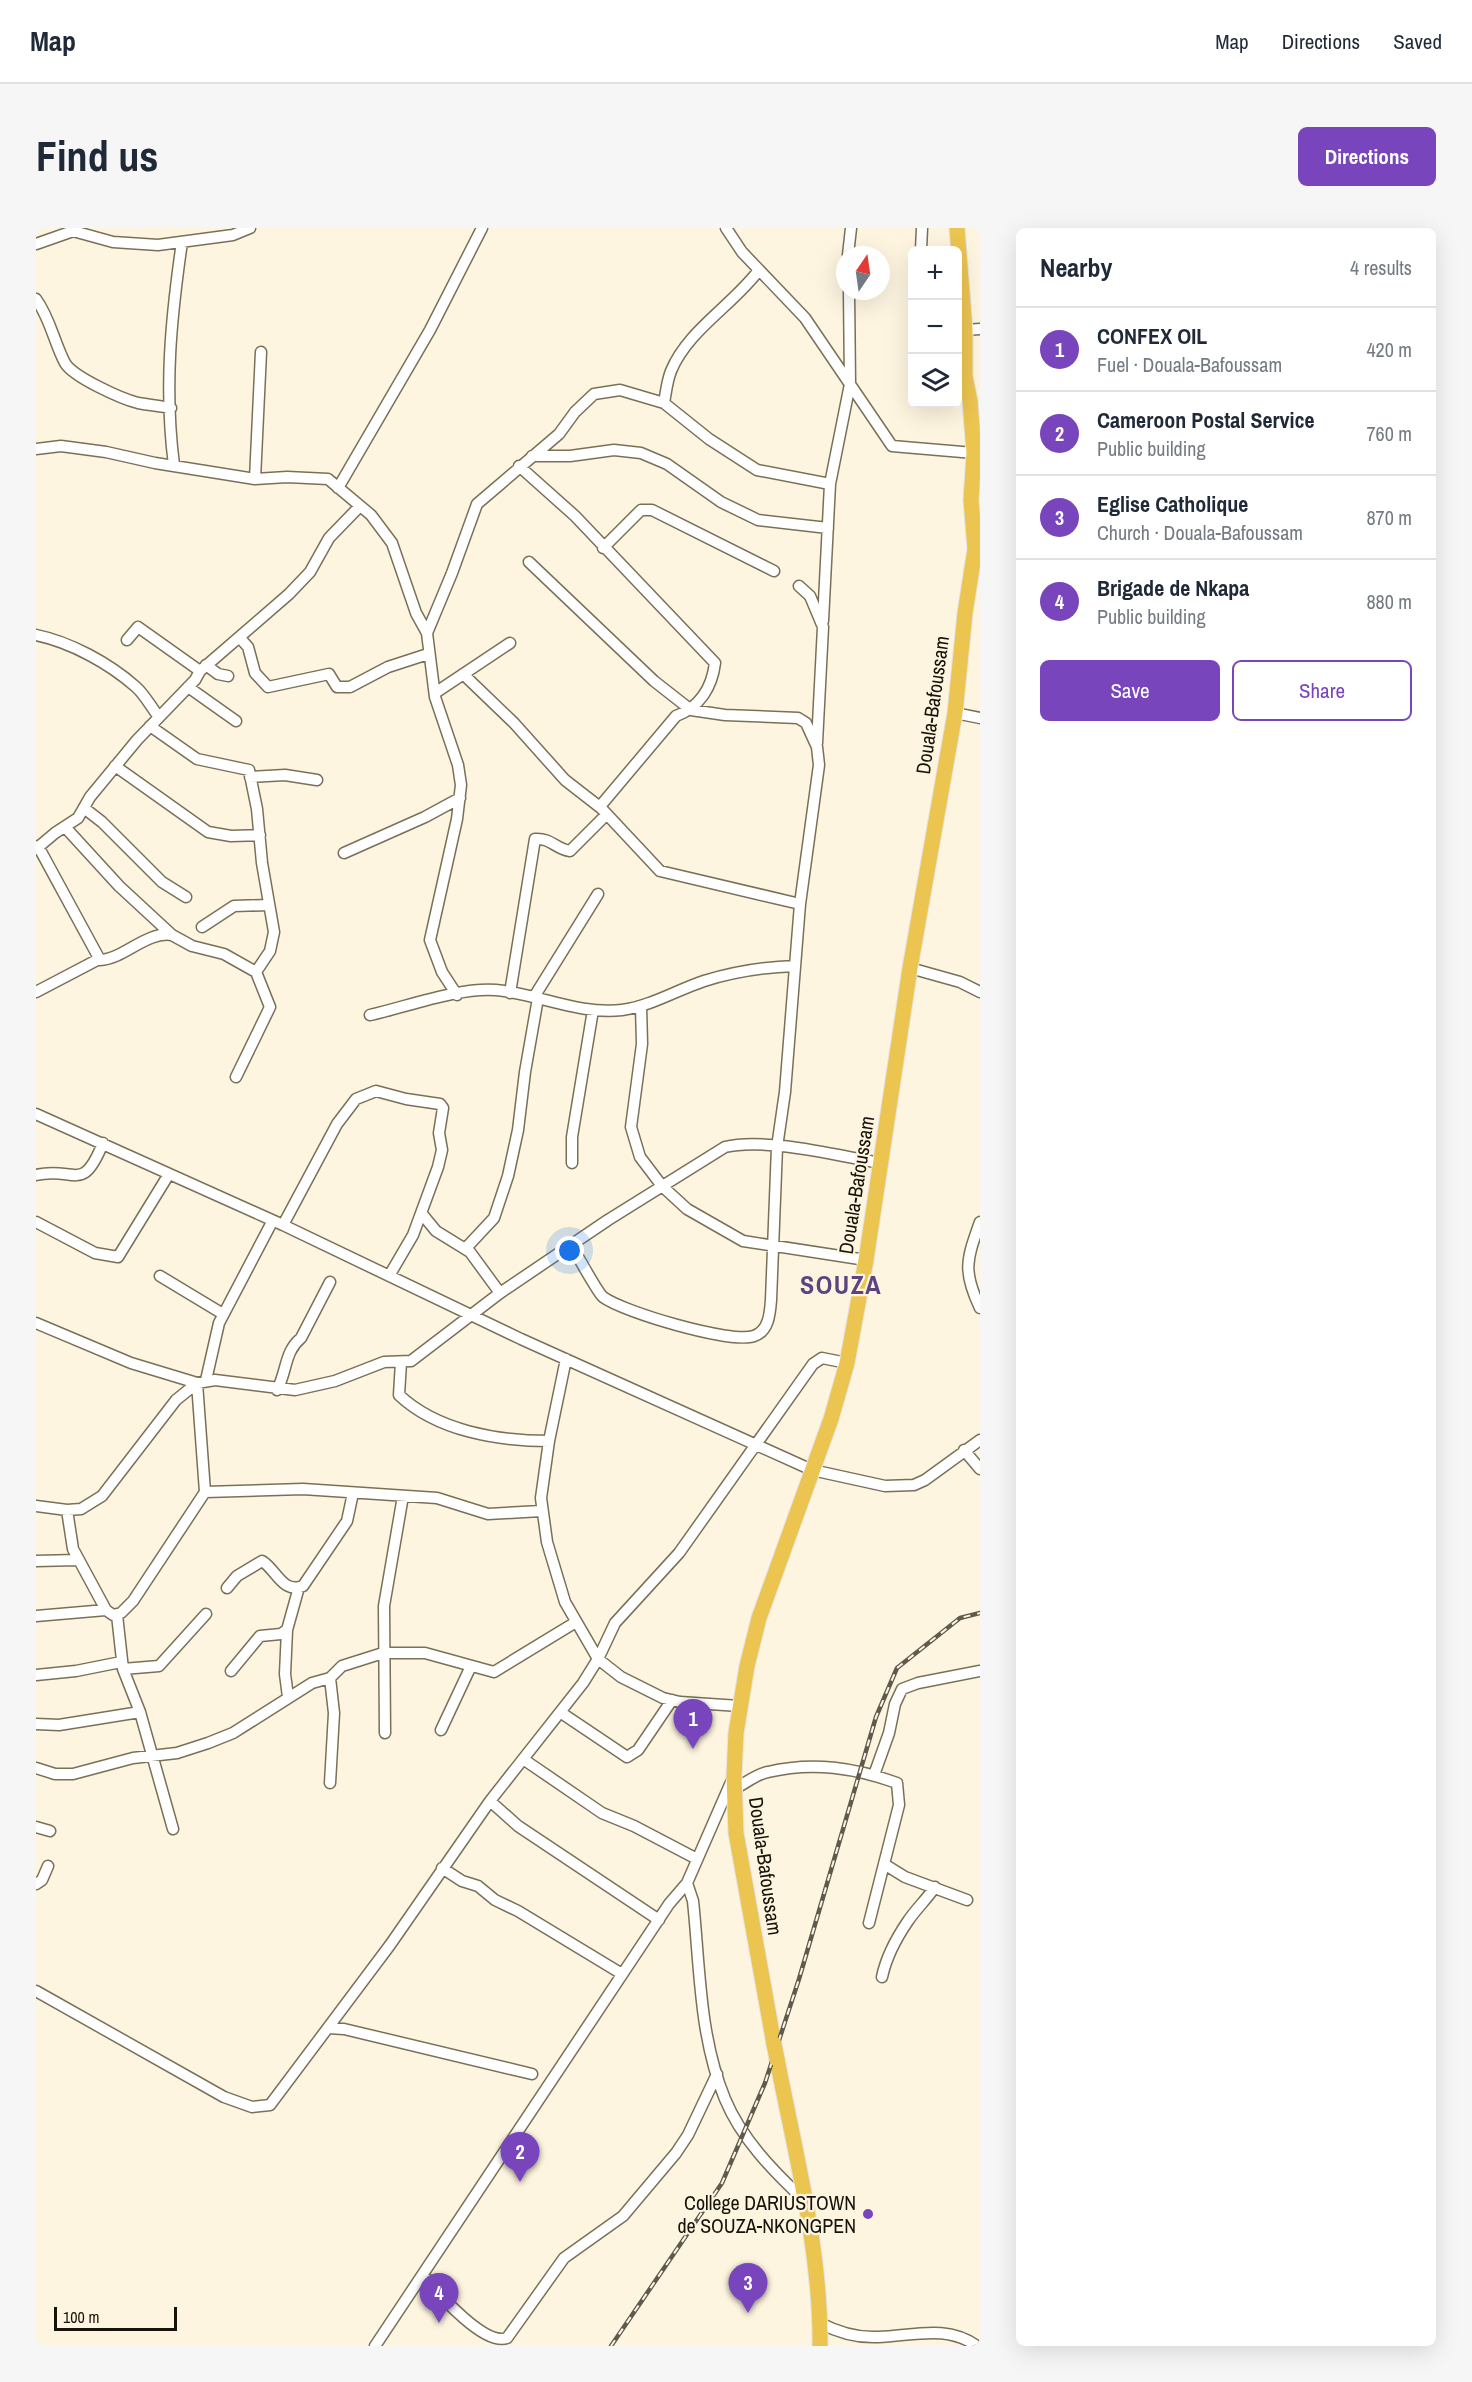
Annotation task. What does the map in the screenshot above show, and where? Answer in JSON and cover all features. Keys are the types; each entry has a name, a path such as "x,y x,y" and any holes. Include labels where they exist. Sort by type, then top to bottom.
{"highway":[{"name":"Douala-Bafoussam","path":"957,228 972,329 962,357"},
{"name":"Douala-Bafoussam","path":"820,2346 820,2323 803,2199 736,1833 734,1782 739,1706 759,1618 839,1394 866,1260 910,968 955,713 964,613 977,550 971,500 975,401 962,363"}],"street":[{"path":"36,244 73,231 113,242 158,245 233,236 250,228"},
{"path":"338,488 430,330 482,228"},
{"path":"849,246 850,228"},
{"path":"921,228 921,246"},
{"path":"725,229 742,252 800,312 892,446 974,453"},
{"path":"174,465 167,368 170,323 182,242"},
{"path":"664,403 671,372 682,351 746,288 759,270"},
{"path":"36,300 44,309 56,344 67,366 138,403 171,408"},
{"path":"571,1245 602,1296 652,1317 723,1336 743,1338 755,1336 762,1331 769,1318 777,1147 785,1092 800,903 817,784 830,484 850,384 849,300"},
{"path":"255,479 261,352"},
{"path":"457,994 441,972 430,940 440,904 460,798 458,765 435,693 427,633 477,504 559,434 575,412 594,394 620,390 664,403 709,439 757,470 830,484"},
{"path":"36,450 61,446 255,479 287,477 328,479 371,515 392,543 416,613 427,633"},
{"path":"532,456 570,456 614,450 641,453 666,464 721,502 758,520 828,528"},
{"path":"510,993 536,839 546,838 563,850 570,850 603,813 602,804 676,716 691,710 713,682 716,663 603,548 575,516 519,466"},
{"path":"99,959 37,848 78,818 115,766 150,726 203,668 272,612 310,572 329,538 360,506"},
{"path":"603,548 641,510 652,510 774,571"},
{"path":"530,562 654,681 691,710 725,715 798,718 806,723 817,747"},
{"path":"799,586 810,596 823,627"},
{"path":"127,640 138,627 203,668 228,676"},
{"path":"36,635 57,639 126,679 138,689 159,717"},
{"path":"240,638 248,647 255,674 268,687 329,674 337,687 350,687 388,667 428,654"},
{"path":"435,693 510,643"},
{"path":"463,674 514,723 565,780 603,813 660,871 800,903"},
{"path":"188,687 236,721"},
{"path":"955,713 980,718"},
{"path":"150,726 191,756 210,763 249,770 260,835 273,941 256,972"},
{"path":"115,766 208,832 231,836 260,835"},
{"path":"250,777 285,775 318,780"},
{"path":"344,853 425,817 460,798"},
{"path":"84,808 102,822 162,882 186,897"},
{"path":"65,827 118,886 172,935 192,946 224,954 256,972 270,1007 236,1077"},
{"path":"466,1248 494,1218 508,1176 518,1130 536,997 598,894"},
{"path":"202,927 234,906 268,905"},
{"path":"36,992 99,959 103,960 150,939 172,935"},
{"path":"370,1015 457,994 487,990 536,997 593,1010 621,1010 641,1006 717,978 749,970 795,966"},
{"path":"910,968 960,982 980,992"},
{"path":"641,1006 642,1044 631,1113 631,1127 640,1157 662,1186 687,1209 732,1236 749,1243 773,1244 866,1260"},
{"path":"572,1163 572,1137 593,1010"},
{"path":"173,1829 140,1712 122,1665 117,1615 141,1590 205,1492 201,1381 223,1314 337,1124 356,1099 376,1091 406,1099 434,1101 443,1108 439,1133 442,1150 422,1214 389,1276"},
{"path":"36,1114 812,1470 879,1485 914,1485 936,1473 980,1440"},
{"path":"36,1176 74,1176 86,1173 94,1163 103,1143"},
{"path":"36,1323 124,1360 201,1381 277,1390 310,1388 384,1362 416,1359 500,1293 725,1147 746,1144 777,1147 881,1163"},
{"path":"36,1222 95,1253 111,1258 118,1257 169,1174"},
{"path":"422,1214 436,1231 466,1248 500,1293"},
{"path":"980,1222 970,1249 967,1279 980,1308"},
{"path":"160,1276 223,1314"},
{"path":"277,1390 285,1375 285,1360 294,1344 301,1338 330,1282"},
{"path":"36,1991 218,2093 252,2108 270,2105 277,2099 390,1945 490,1801 560,1712 598,1659 615,1623 680,1553 815,1361 822,1358 847,1363"},
{"path":"566,1359 549,1441 541,1511 559,1588 598,1659 621,1677 672,1700 739,1706"},
{"path":"401,1362 399,1395 434,1419 501,1438 549,1441"},
{"path":"36,1506 67,1510 90,1505 102,1496 176,1400 201,1381"},
{"path":"964,1450 980,1469"},
{"path":"205,1492 283,1488 444,1499 488,1514 541,1511"},
{"path":"288,1697 285,1674 287,1630 299,1587 306,1582 343,1527 349,1516 353,1493"},
{"path":"385,1733 384,1606 403,1496"},
{"path":"67,1510 77,1560 106,1610"},
{"path":"36,1561 77,1560"},
{"path":"227,1588 237,1576 262,1561 287,1585 299,1587"},
{"path":"36,1616 106,1610 117,1615"},
{"path":"36,1675 122,1665 159,1666 206,1614"},
{"path":"36,1768 61,1775 102,1768 133,1758 177,1753 233,1733 312,1683 330,1678 342,1666 383,1653 425,1653 494,1672 576,1622"},
{"path":"231,1671 260,1636 281,1634 287,1630"},
{"path":"441,1730 471,1666"},
{"path":"874,1775 889,1733 895,1704 902,1689 918,1683 980,1671"},
{"path":"330,1678 334,1713 330,1783"},
{"path":"560,1712 627,1757 638,1750 672,1700"},
{"path":"36,1724 59,1725 140,1712"},
{"path":"523,1759 602,1813 634,1826 698,1859"},
{"path":"375,2346 622,1974 687,1882 734,1782 766,1772 830,1765 897,1783 898,1805 869,1923"},
{"path":"490,1801 518,1826 659,1920"},
{"path":"36,1827 50,1831"},
{"path":"884,1864 905,1877 967,1900"},
{"path":"36,1884 42,1880 48,1866"},
{"path":"442,1868 462,1881 478,1886 495,1900 518,1911 622,1974"},
{"path":"687,1882 693,1900 705,2025 717,2074 729,2107 760,2155 803,2199"},
{"path":"882,1977 886,1961 908,1920 922,1906 935,1887"},
{"path":"341,2012 344,2029"},
{"path":"328,2028 344,2029 532,2074"},
{"path":"428,2280 478,2329 498,2339 507,2338 564,2258 623,2216 676,2153 688,2135 717,2074"},
{"path":"820,2323 838,2332 867,2337 916,2332 947,2333 964,2337 976,2346"}],"railway":[{"path":"611,2346 722,2183 765,2083 799,1979 876,1717 897,1668 960,1618 980,1613"}],"place":[{"name":"CONFEX OIL","path":"693,1749"},
{"name":"Cameroon Postal Service","path":"520,2182"},
{"name":"College DARIUSTOWN de SOUZA-NKONGPEN","path":"868,2214"},
{"name":"Eglise Catholique","path":"748,2313"},
{"name":"Brigade de Nkapa","path":"439,2323"}],"district":[{"name":"SOUZA","path":"841,1284"}]}
